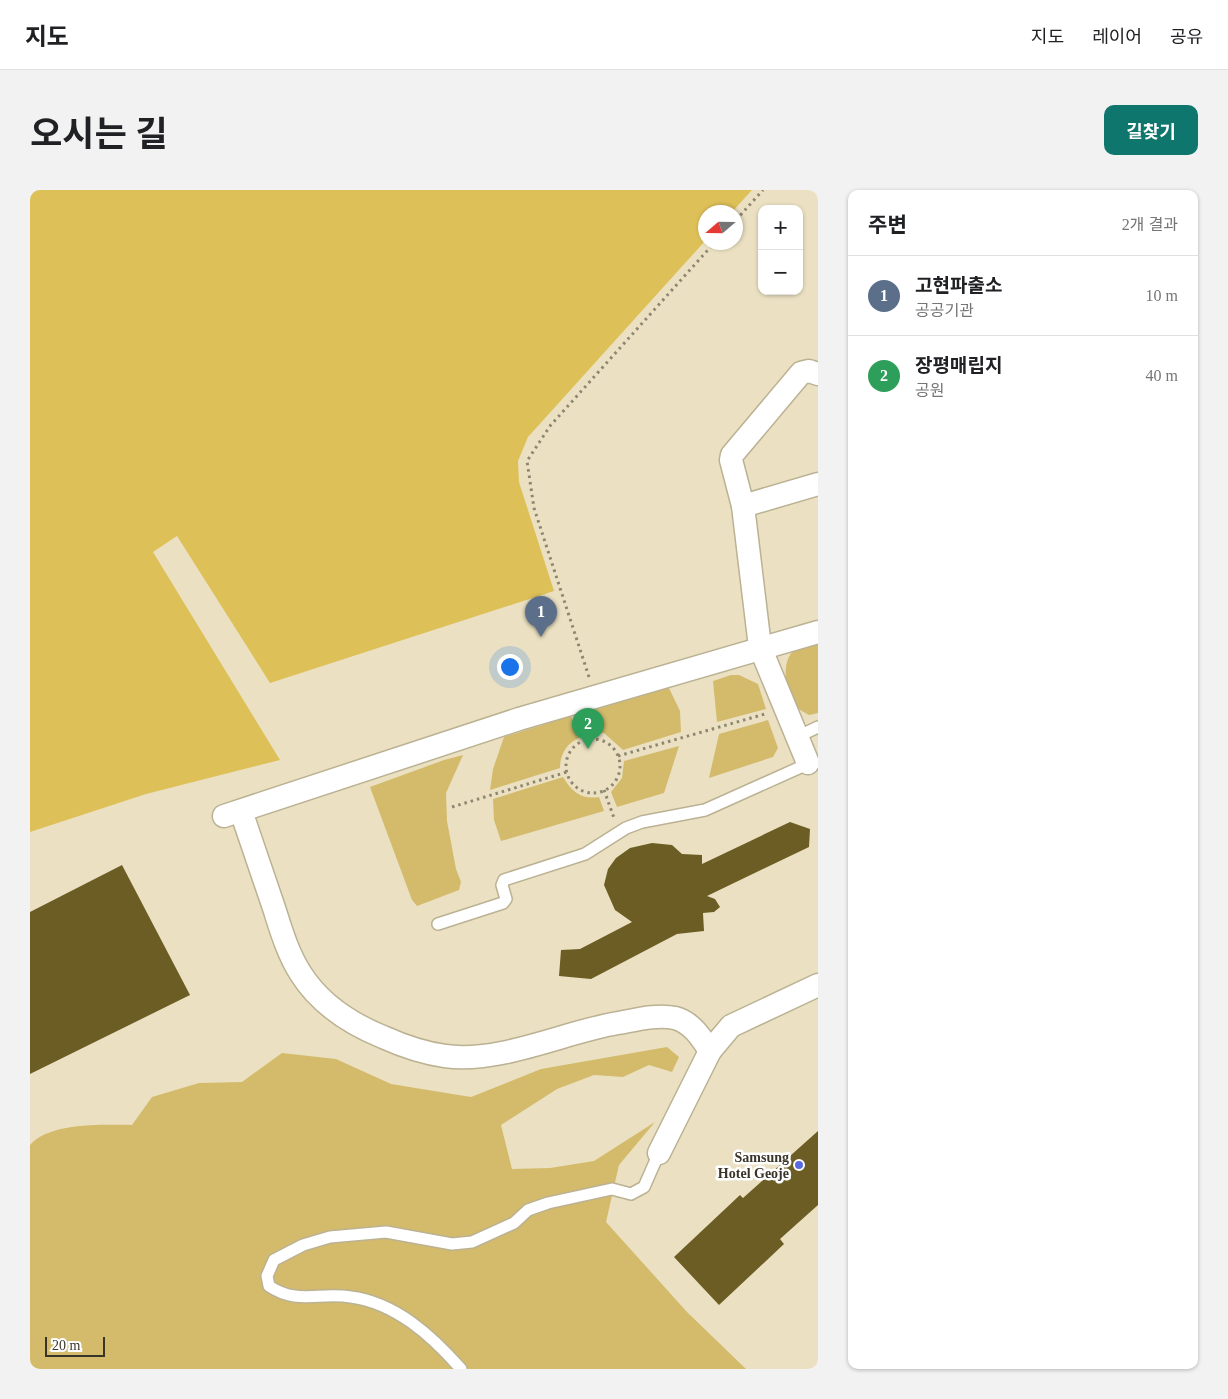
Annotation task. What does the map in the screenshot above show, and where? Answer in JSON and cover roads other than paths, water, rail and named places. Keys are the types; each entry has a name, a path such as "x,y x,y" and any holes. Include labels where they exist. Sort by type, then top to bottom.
{"street":[{"path":"813,761 797,737 760,647 743,506 731,462 732,455 801,373 809,371 818,374"},
{"path":"743,506 818,484"},
{"path":"710,1051 689,1025 675,1018 648,1018 587,1028 522,1048 470,1056 446,1057 410,1049 374,1034 347,1019 325,1002 301,974 285,941 243,816 596,697 760,647 818,632"},
{"path":"770,673 774,654 783,641"},
{"path":"737,654 752,658 770,673"},
{"path":"659,1154 710,1051 731,1026 818,985"}],"lane":[{"path":"797,737 818,727"},
{"path":"438,924 503,903 506,899 502,886 504,880 584,854 618,833 642,822 705,810 813,761"},
{"path":"461,1369 440,1346 407,1320 379,1302 350,1296 319,1295 294,1298 282,1294 269,1286 267,1276 274,1260 303,1245 357,1233 386,1232 452,1244 472,1242 514,1224 528,1210 548,1202 612,1189 630,1194 644,1187 659,1154"}],"place":[{"name":"고현파출소","path":"541,637"},
{"name":"장평매립지","path":"588,749"},
{"name":"Samsung Hotel Geoje","path":"799,1165"}]}
